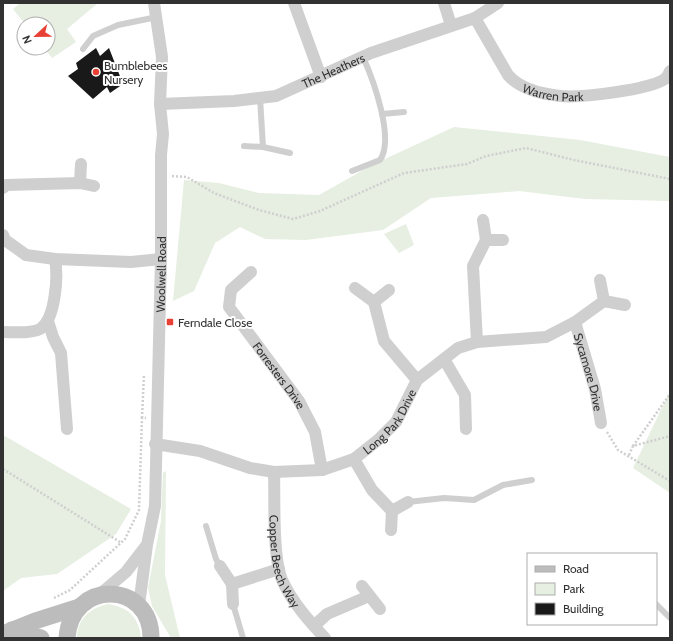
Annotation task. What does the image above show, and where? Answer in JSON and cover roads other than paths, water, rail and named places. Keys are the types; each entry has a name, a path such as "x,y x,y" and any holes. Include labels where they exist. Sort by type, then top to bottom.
{"street":[{"name":"Woolwell Road","path":"139,605 147,545 155,506 155,444 161,259 163,134 160,104 162,57 154,3"},
{"path":"294,3 321,77"},
{"path":"444,3 451,25"},
{"name":"The Heathers","path":"160,104 234,101 276,96 363,57 451,25 475,18 498,3"},
{"name":"Warren Park","path":"475,18 508,75 514,82 524,88 560,96 576,96 640,87 669,77"},
{"path":"80,183 81,164"},
{"path":"3,188 6,185 80,183 94,186"},
{"path":"477,342 473,266 486,240 483,220"},
{"path":"3,235 5,240 26,255 55,259 131,262 161,259"},
{"path":"486,240 503,240"},
{"path":"3,332 18,332 40,329 48,321 56,290 58,272 55,259"},
{"name":"Forresters Drive","path":"251,272 231,290 229,307 299,401 315,432 322,470"},
{"path":"600,280 604,301 625,305"},
{"path":"355,288 374,302 384,341 417,380"},
{"path":"374,302 389,290"},
{"name":"Long Park Drive","path":"155,444 200,451 250,468 274,472 322,470 354,459 378,440 396,422 417,380 458,348 477,342 546,337 575,322 604,301"},
{"path":"48,321 53,337 61,353 67,429"},
{"name":"Sycamore Drive","path":"575,322 595,389 601,423"},
{"path":"444,359 465,395 466,429"},
{"path":"354,459 372,490 392,511 391,530"},
{"name":"Copper Beech Way","path":"274,472 279,569 282,581 307,618 325,638"},
{"path":"392,511 408,502"},
{"name":"Woolwell Road","path":"99,595 126,572 147,545"},
{"path":"220,566 232,584 233,604"},
{"path":"232,584 279,569"},
{"path":"314,626 327,614 365,591 380,609"},
{"path":"67,638 68,628 72,616 79,607 88,600 99,595 120,595 139,605 147,615 151,627 151,638"},
{"path":"7,632 79,607"},
{"path":"7,632 41,638"}],"lane":[{"path":"83,49 93,36 136,20 157,17"},
{"path":"352,171 380,160 384,155 385,148 382,114 377,91 363,57"},
{"path":"260,98 263,147"},
{"path":"382,114 404,112"},
{"path":"244,146 263,147 290,153"},
{"path":"408,502 444,498 474,500 503,485 532,480"},
{"path":"206,526 216,559 220,566"},
{"path":"233,604 243,638"},
{"path":"657,605 670,618"}],"place":[{"name":"Bumblebees Nursery","path":"96,72"},
{"name":"Ferndale Close","path":"170,322"}]}
